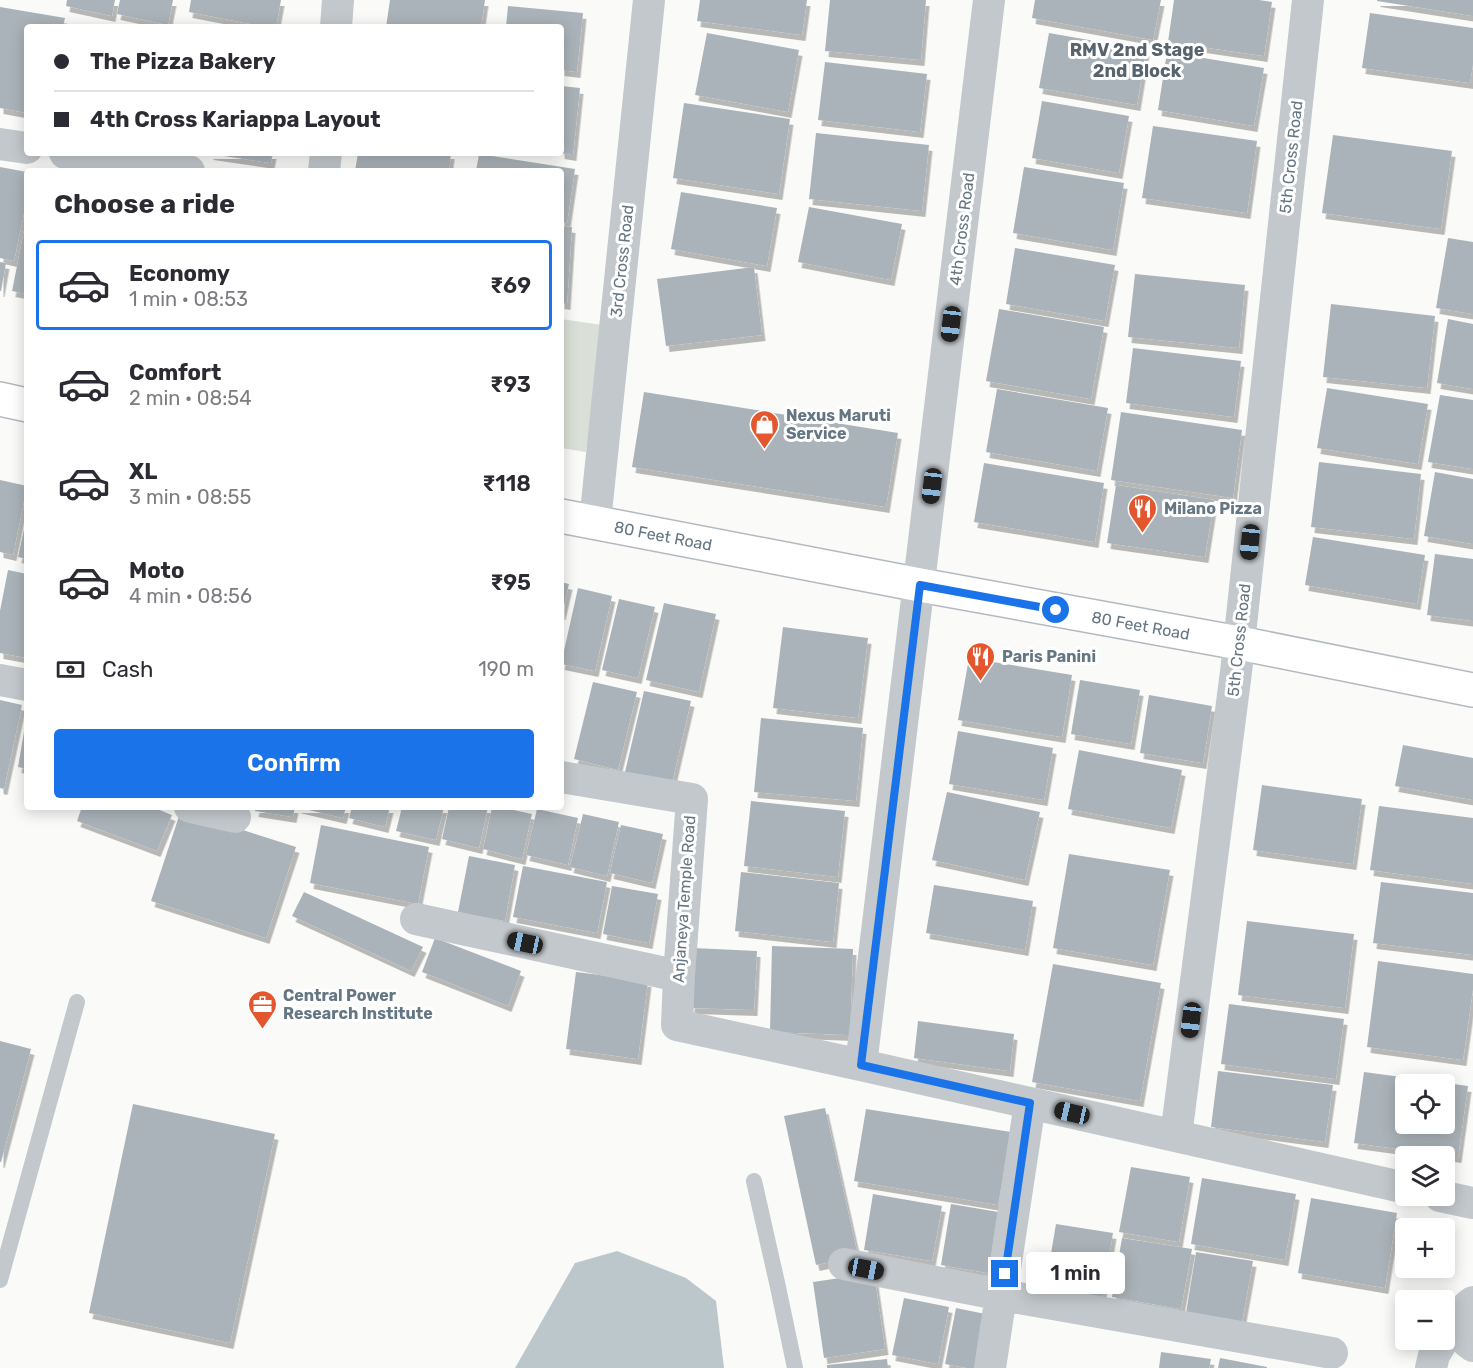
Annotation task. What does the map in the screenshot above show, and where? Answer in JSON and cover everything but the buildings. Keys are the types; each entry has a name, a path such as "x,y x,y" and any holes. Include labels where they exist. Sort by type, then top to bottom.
{"street":[{"path":"336,24 338,0"},
{"name":"3rd Cross Road","path":"595,522 649,0"},
{"name":"4th Cross Road","path":"861,1065 989,0"},
{"name":"5th Cross Road","path":"1176,1136 1239,643 1308,0"},
{"path":"0,144 24,147"},
{"path":"86,156 168,168"},
{"path":"0,399 24,404"},
{"name":"80 Feet Road","path":"564,517 1239,643 1473,690"},
{"path":"0,680 24,684"},
{"name":"Anjaneya Temple Road","path":"564,778 692,799 676,1024 861,1065"},
{"path":"204,810 235,817"},
{"path":"416,919 679,976"},
{"path":"861,1065 1395,1186"},
{"path":"990,1368 1030,1103"},
{"path":"1455,1199 1473,1203"},
{"path":"844,1264 1002,1295 1332,1353"},
{"path":"1431,1368 1434,1355 1459,1330"}],"lane":[{"path":"0,1280 77,1002"},
{"path":"754,1181 795,1368"}],"shaded area":[{"path":"564,319 602,325 586,452 564,448"},
{"path":"617,1251 686,1278 716,1301 724,1368 515,1368 575,1263"}],"place":[{"name":"Nexus Maruti Service","path":"765,450"},
{"name":"Milano Pizza","path":"1143,534"},
{"name":"Paris Panini","path":"981,682"},
{"name":"Central Power Research Institute","path":"262,1030"}],"district":[{"name":"RMV 2nd Stage 2nd Block","path":"1137,60"}],"route":[{"path":"1005,1274 1030,1103 861,1065 920,585 1056,610"}]}
